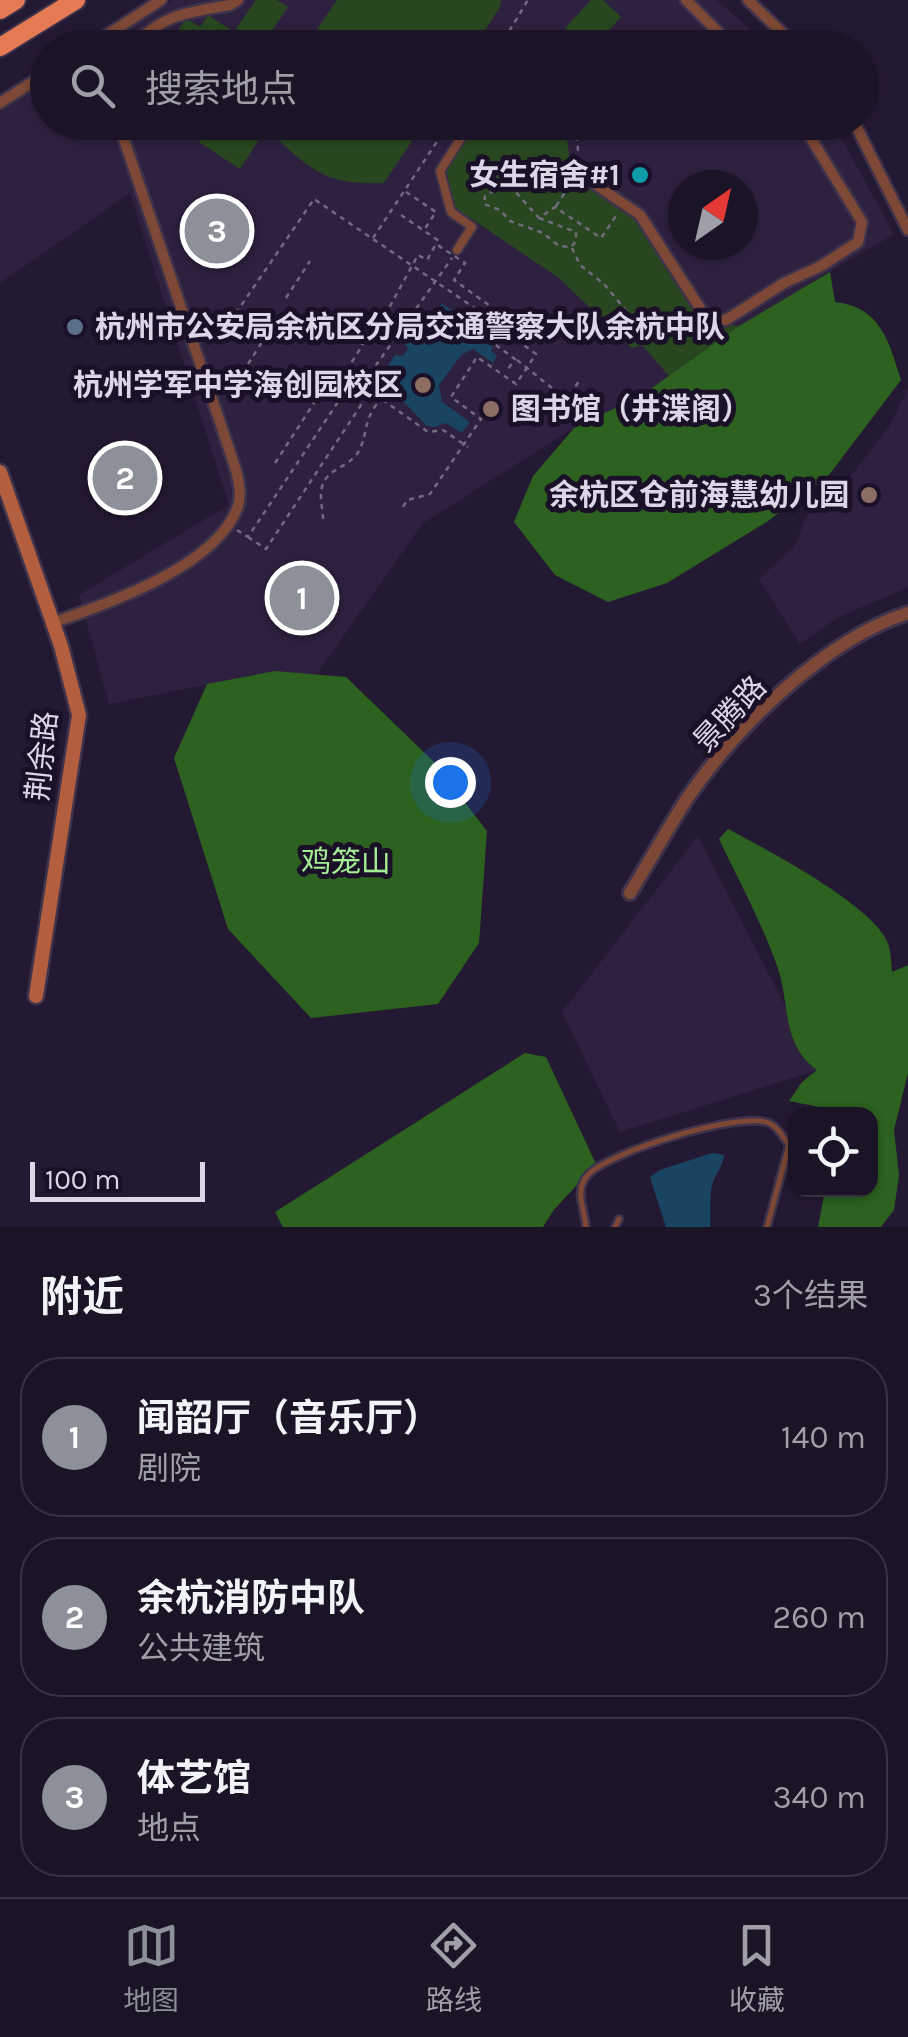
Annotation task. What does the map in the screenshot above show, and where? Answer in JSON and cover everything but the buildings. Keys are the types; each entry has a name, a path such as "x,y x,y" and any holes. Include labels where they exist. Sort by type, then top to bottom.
{"highway":[{"path":"0,10 16,0"},
{"path":"0,47 76,0"}],"main road":[{"name":"荆余路","path":"0,472 52,623 78,715 36,996"}],"street":[{"path":"114,30 161,0"},
{"path":"148,30 175,14 230,5 238,0"},
{"path":"686,0 716,30"},
{"path":"748,0 779,30"},
{"path":"0,103 30,84"},
{"path":"52,623 139,592 218,540 239,504 237,479 124,140"},
{"path":"457,250 472,227 451,212 440,171 460,140"},
{"path":"589,180 640,214 707,319 726,320 858,242 862,222 811,140"},
{"path":"863,140 908,230"},
{"name":"景腾路","path":"630,892 688,798 770,703 847,641 908,613"}],"lane":[{"path":"586,1227 579,1194 585,1177 604,1162 646,1144 708,1127 761,1121 772,1124 788,1146 767,1227"},
{"path":"615,1227 618,1219"}],"path":[{"path":"510,30 528,0"},
{"path":"372,238 438,140"},
{"path":"577,140 579,163 591,172 589,180"},
{"path":"539,218 555,207 583,166"},
{"path":"500,187 512,188 539,218 576,232 571,247 558,246 543,233 510,221 500,210 484,204 485,196 500,187"},
{"path":"404,191 434,212 424,230"},
{"path":"186,326 236,313 314,199 504,328 493,344"},
{"path":"555,207 601,238 624,204"},
{"path":"275,463 314,404 318,389 346,371 362,346 367,325 388,308 418,254 426,260 439,240 401,215"},
{"path":"402,508 407,500 430,494 481,419 450,397 477,357 516,384 536,354 511,336 518,326 454,280 465,263 436,244"},
{"path":"571,247 580,266 604,284 634,320"},
{"path":"248,537 346,390 362,385 457,250"},
{"path":"286,298 310,261"},
{"path":"412,315 448,339 457,326 475,338 479,333 567,400 579,381"},
{"path":"248,364 266,336 261,332 269,320"},
{"path":"506,372 515,359"},
{"path":"323,519 322,486 333,470 348,466 360,449 364,427 376,405 336,376"},
{"path":"362,385 428,432 443,430 468,447"},
{"path":"228,523 266,549 364,402 362,385"}],"shaded area":[{"path":"173,0 717,0 751,30 126,30"},
{"name":"杭州学军中学海创园校区","path":"30,90 30,140 842,140 894,234 739,326 642,395 574,428 423,523 316,675 275,671 109,704 79,595 229,505 130,193 0,283 0,109"},
{"name":"余杭区仓前海慧幼儿园","path":"908,388 908,587 837,618 800,644 759,579 797,543 805,518 855,471 890,425"},
{"path":"698,836 818,1070 620,1132 562,1012"}],"green space":[{"path":"256,0 277,0 288,7 272,30 235,30"},
{"path":"337,0 501,0 485,30 317,30"},
{"path":"591,0 603,0 621,17 609,30 565,28"},
{"path":"208,15 231,30 178,30 186,18 200,27"},
{"path":"200,140 259,140 240,169"},
{"path":"279,140 413,140 384,183 334,178 299,158"},
{"path":"463,140 567,140 572,171 637,217 705,321 739,326 669,376 642,345 632,348 559,278 454,207 444,169"},
{"path":"830,272 835,302 851,305 873,319 887,340 901,380 829,475 768,521 667,583 608,602 555,575 514,522 533,476 574,428 642,395 739,326"},
{"name":"鸡笼山","path":"275,671 346,677 433,761 487,831 479,943 438,1004 311,1018 228,929 174,758 207,684"},
{"path":"728,829 839,895 877,926 887,941 892,972 908,965 908,1073 894,1130 899,1175 894,1210 881,1227 818,1227 824,1197 878,1197 878,1107 819,1107 789,1101 802,1082 817,1070 797,1048 777,966 719,839"},
{"path":"525,1053 546,1057 596,1164 543,1227 283,1227 275,1212"}],"water":[{"path":"442,304 485,330 479,339 493,347 491,351 497,356 493,363 473,349 461,355 439,385 442,402 470,422 462,433 446,423 427,426 405,403 374,387 395,355 403,356 408,349 404,342"},
{"path":"712,1153 724,1155 712,1185 710,1227 666,1227 650,1177"}],"place":[{"name":"女生宿舍#1","path":"640,175"},
{"name":"体艺馆","path":"217,231"},
{"name":"杭州市公安局余杭区分局交通警察大队余杭中队","path":"75,327"},
{"name":"杭州学军中学海创园校区","path":"423,385"},
{"name":"图书馆（井渫阁）","path":"491,409"},
{"name":"余杭消防中队","path":"125,478"},
{"name":"余杭区仓前海慧幼儿园","path":"869,495"},
{"name":"闻韶厅（音乐厅）","path":"302,598"}]}
